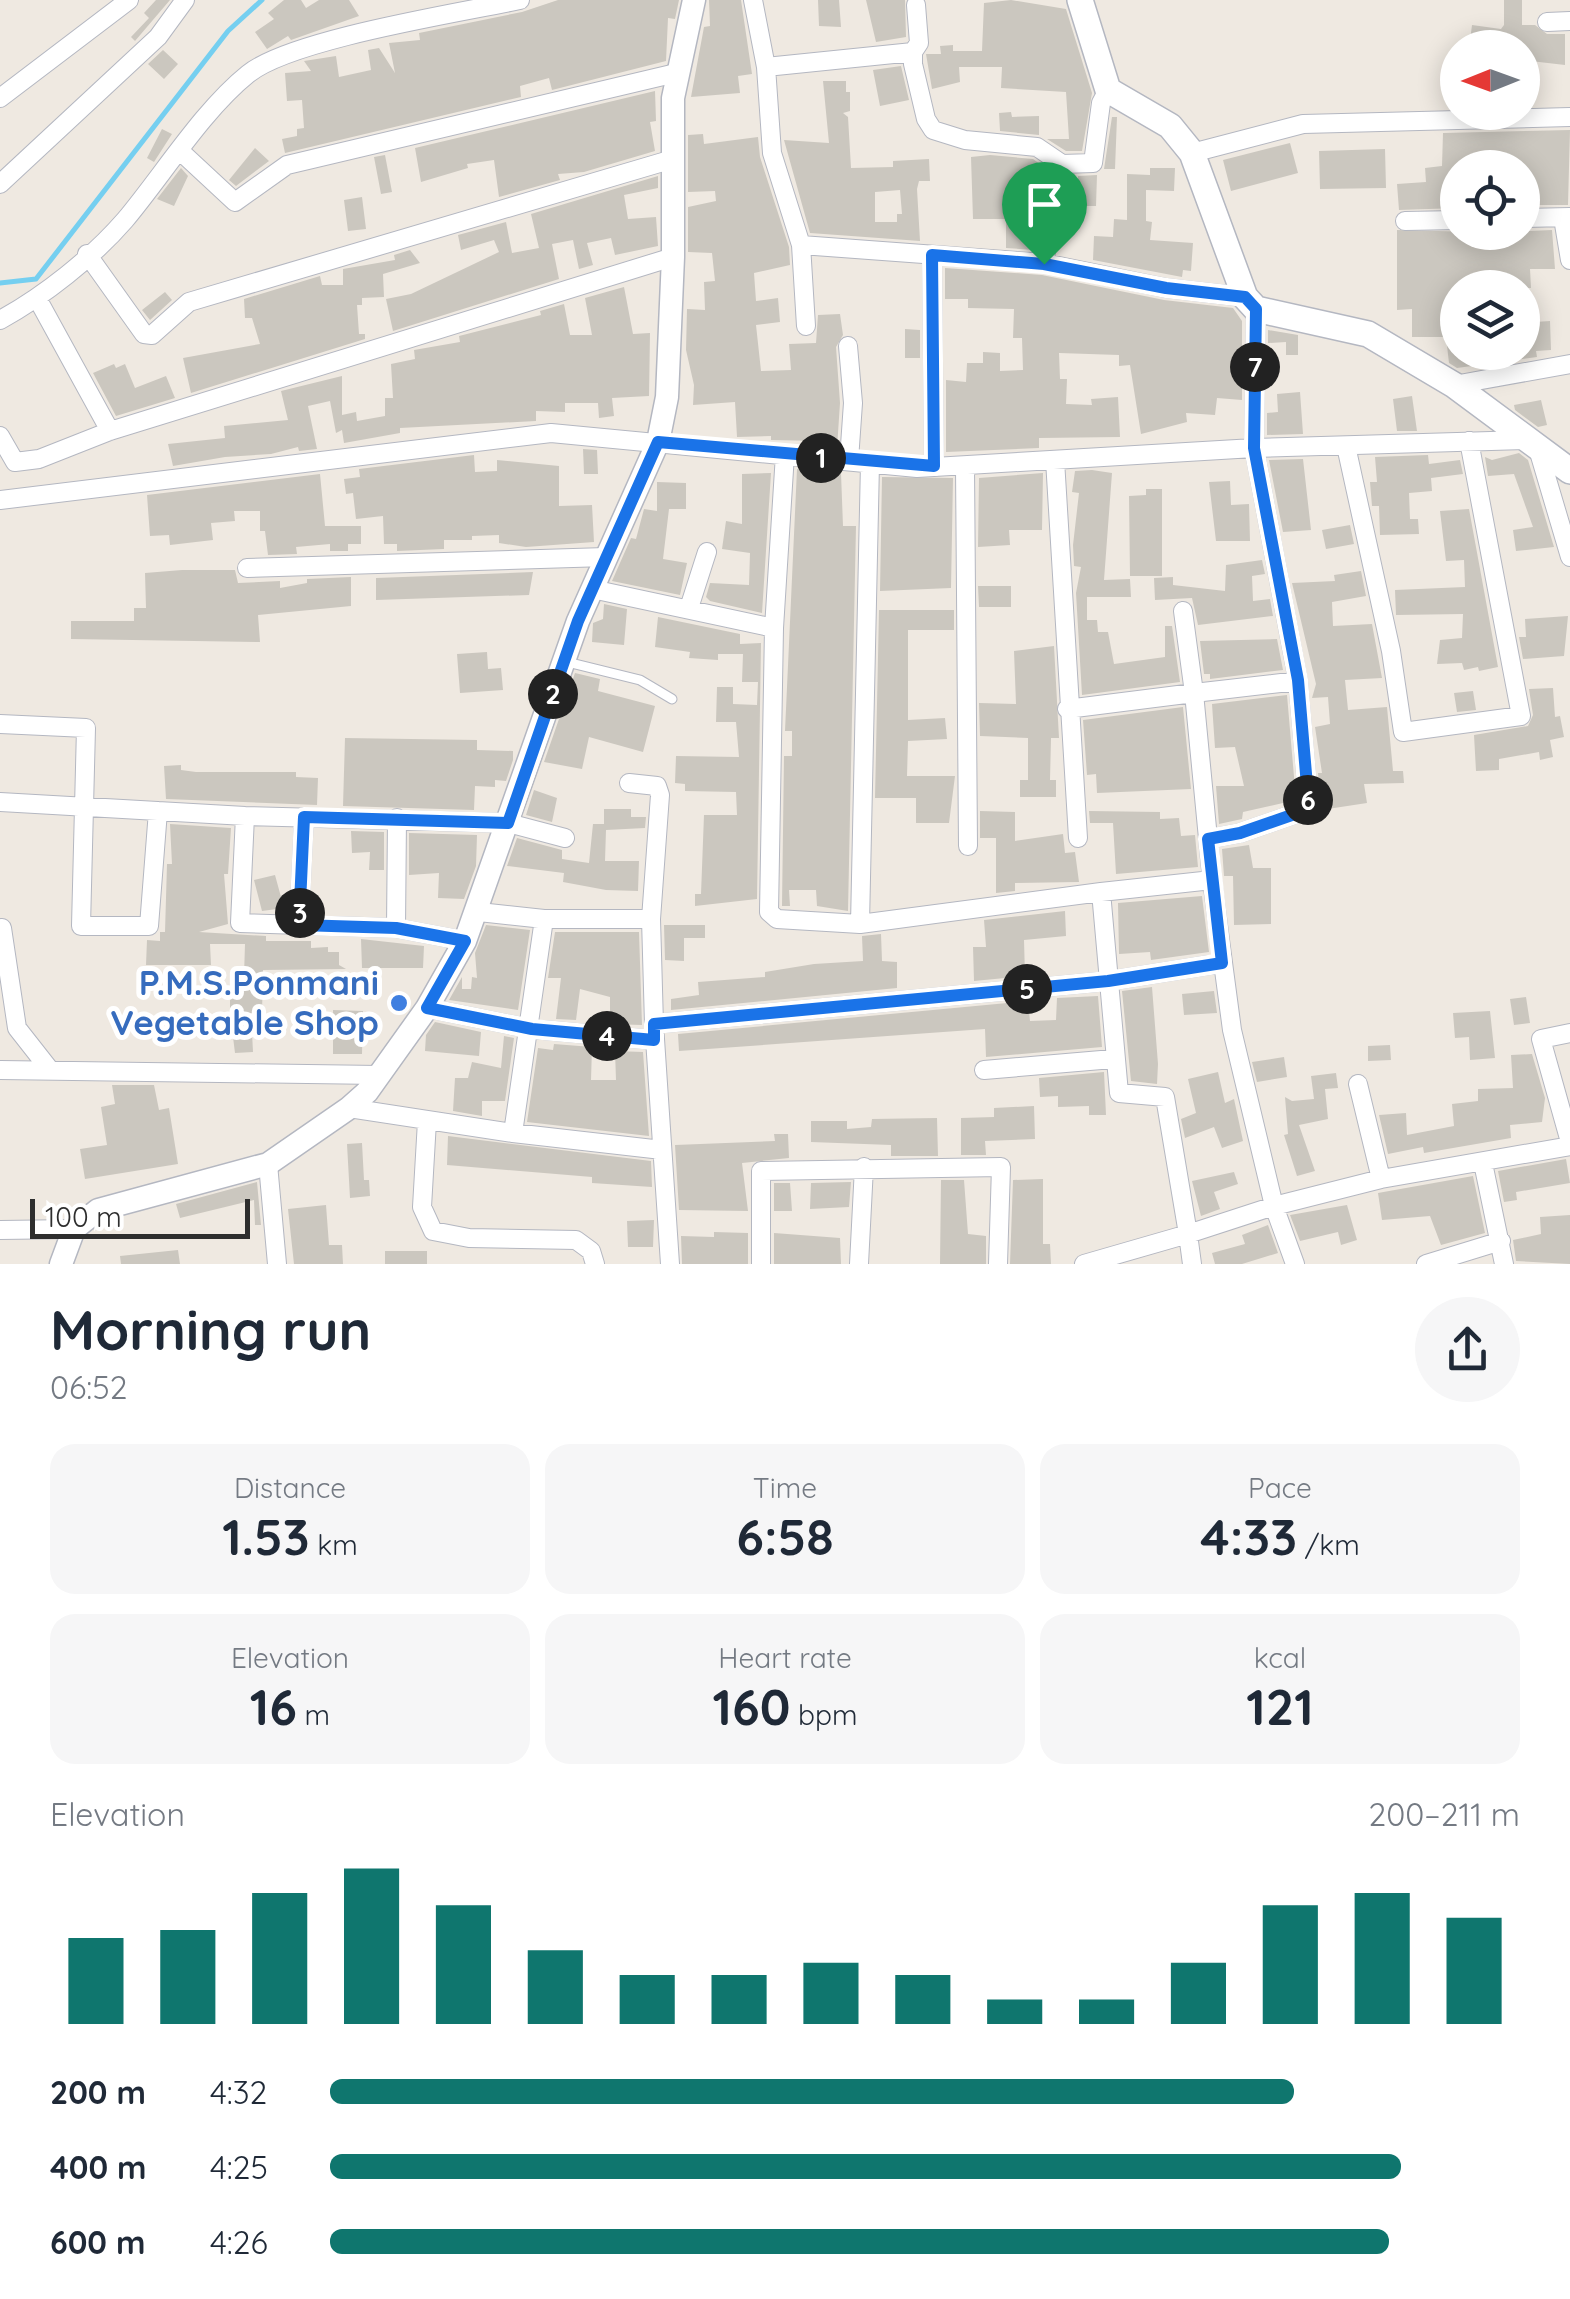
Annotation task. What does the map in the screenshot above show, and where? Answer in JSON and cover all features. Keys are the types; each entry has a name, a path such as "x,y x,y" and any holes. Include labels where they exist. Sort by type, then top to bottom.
{"main road":[{"path":"1080,0 1108,90 1170,126 1192,152 1250,303 1368,334 1454,385 1570,471"}],"street":[{"path":"0,98 129,0"},
{"path":"0,184 158,37 185,0"},
{"path":"0,320 37,298 122,224 179,150 248,74 283,56 454,7 520,0"},
{"path":"61,1264 74,1229 98,1210 268,1164 349,1108 380,1074 427,1008 465,941 479,912 564,660 658,442 667,397 674,257 676,73 694,0"},
{"path":"753,0 766,68 772,153 800,245 806,326"},
{"path":"766,68 913,52 919,44 916,5"},
{"path":"1547,22 1570,21"},
{"path":"913,52 926,119 933,130 965,140 1037,147 1062,164 1094,163 1101,103 1108,90"},
{"path":"179,150 235,202 287,164 676,73"},
{"path":"1192,152 1303,124 1570,117"},
{"path":"88,254 144,334 152,334 190,302 673,159"},
{"path":"1044,264 1062,164"},
{"path":"1540,218 1566,218 1570,260"},
{"path":"1404,221 1440,220"},
{"path":"800,245 1044,264 1250,303 1254,448 1298,680 1309,809 1240,833 1208,839"},
{"path":"932,255 934,466"},
{"path":"0,436 15,462 40,459 110,431 674,257"},
{"path":"37,298 110,431"},
{"path":"848,346 854,403 850,460"},
{"path":"1454,385 1570,364"},
{"path":"0,500 551,433 934,466 1254,448 1469,441 1531,444 1570,557"},
{"path":"1346,446 1391,651 1403,732 1520,716 1469,441"},
{"path":"785,454 774,628 769,912 777,919 860,924 1212,880"},
{"path":"1056,460 1067,709 1078,838"},
{"path":"860,924 870,463"},
{"path":"964,466 968,846"},
{"path":"689,608 707,552"},
{"path":"247,568 606,558"},
{"path":"592,589 774,628"},
{"path":"1182,611 1232,1030 1274,1206 1294,1264"},
{"path":"1067,709 1298,680"},
{"path":"0,724 86,728 81,926 149,926 158,811"},
{"path":"629,783 657,786 660,794 651,919 654,1032 670,1264"},
{"path":"0,802 245,816 508,823 565,838"},
{"path":"245,816 240,923 396,928 465,941"},
{"path":"299,925 304,817"},
{"path":"396,928 397,818"},
{"path":"1100,892 1119,1093 1165,1098 1192,1264"},
{"path":"479,912 544,919 651,919"},
{"path":"513,1134 532,1029 544,919"},
{"path":"2,928 17,1028 50,1070"},
{"path":"427,1008 532,1029 654,1032 1108,981 1222,963"},
{"path":"1087,1264 1274,1206 1381,1179 1482,1164 1570,1144 1541,1039 1570,1033"},
{"path":"984,1070 1114,1058"},
{"path":"0,1070 380,1074"},
{"path":"1358,1084 1381,1179"},
{"path":"349,1108 513,1134 662,1150"},
{"path":"427,1121 422,1207 432,1231 468,1238 576,1240 591,1251 596,1264"},
{"path":"268,1164 277,1264"},
{"path":"1482,1164 1504,1264"},
{"path":"761,1264 761,1172 1001,1166 998,1264"},
{"path":"860,1264 864,1168"},
{"path":"0,1230 74,1229"},
{"path":"1426,1264 1500,1241"}],"lane":[{"path":"564,660 640,680 672,699"}],"building":[{"path":"156,0 170,0 135,41 131,37 149,18 144,13"},
{"path":"284,0 301,0 306,8 319,0 349,0 359,16 291,40 288,36 267,49 255,32 274,19 268,13"},
{"path":"558,0 679,0 675,19 668,18 666,61 552,90 549,78 520,86 521,97 285,153 282,139 297,136 297,129 304,128 302,100 287,101 285,73 311,71 304,61 336,56 339,77 371,70 368,50 379,48 395,73 389,43 420,40 419,33 522,12"},
{"path":"709,0 741,0 752,74 738,76 740,93 691,97 704,27 710,26"},
{"path":"818,0 839,0 841,27 819,26"},
{"path":"866,0 905,0 906,37 876,42"},
{"path":"1011,0 1066,9 1092,93 1082,151 1066,151 1047,139 1069,139 1066,92 1001,88 1002,67 959,67 960,82 932,89 926,54 941,54 940,46 953,45 953,51 982,51 984,3"},
{"path":"1504,0 1522,0 1522,25 1535,25 1547,34 1565,34 1565,65 1540,62 1540,30 1471,30 1472,25 1501,29"},
{"path":"163,50 178,64 164,79 148,64"},
{"path":"901,66 909,100 880,106 873,70"},
{"path":"823,81 846,81 850,111 843,113 848,117 851,168 893,167 893,161 929,159 930,181 919,181 917,189 920,241 810,233 784,140 829,143","holes":["900,190 902,214 897,214 897,222 875,222 875,192"]},
{"path":"655,91 656,121 650,122 655,151 584,172 558,174 560,180 499,197 494,160 467,164 468,168 421,182 415,148"},
{"path":"1011,112 1012,117 1039,116 1039,135 1000,131 999,113"},
{"path":"1112,117 1117,117 1115,169 1104,169"},
{"path":"162,129 172,134 154,162 147,158"},
{"path":"1570,130 1568,205 1540,205 1540,150 1442,150 1443,133"},
{"path":"703,134 704,144 758,137 760,157 789,247 790,265 754,273 756,301 778,298 780,322 756,325 761,371 791,370 789,344 816,343 818,315 840,314 843,335 836,347 840,403 837,448 821,446 821,441 737,437 735,402 693,405 694,385 686,350 687,309 705,310 704,282 715,281 712,253 688,252 688,207 716,201 715,191 688,192 688,135"},
{"path":"1290,143 1298,173 1231,191 1223,160"},
{"path":"255,148 269,161 236,186 229,180"},
{"path":"1385,149 1386,188 1320,189 1319,151"},
{"path":"385,155 392,192 381,194 374,157"},
{"path":"971,157 1033,159 1048,170 1046,182 1011,181 1013,206 1042,206 1034,250 1006,248 1006,219 973,219"},
{"path":"1440,166 1440,209 1399,210 1397,184 1426,182 1425,168"},
{"path":"181,168 188,176 174,206 157,199"},
{"path":"1150,168 1175,168 1174,191 1146,190 1146,221 1152,222 1150,240 1193,243 1191,271 1183,270 1182,277 1093,260 1094,236 1113,237 1114,219 1127,220 1127,174 1150,175"},
{"path":"1097,175 1096,206 1077,206 1078,176"},
{"path":"658,176 658,188 624,195 628,219 656,217 658,246 615,255 611,238 587,243 593,265 579,269 573,240 552,244 559,279 393,331 386,299 411,294 499,252 494,240 461,250 458,235 506,222 512,253 539,248 531,214"},
{"path":"362,197 366,229 348,231 344,200"},
{"path":"1397,230 1440,231 1440,250 1540,250 1540,231 1552,230 1555,269 1440,270 1440,337 1412,337 1412,309 1397,310"},
{"path":"410,250 420,263 383,274 384,297 362,298 362,305 357,305 359,334 365,334 365,339 191,393 183,358 260,344 252,318 245,318 244,299 320,276 322,285 343,285 343,269 395,260 394,255"},
{"path":"945,268 1042,275 1164,300 1233,308 1242,321 1242,400 1217,398 1215,415 1186,413 1187,422 1141,434 1130,365 1119,366 1119,355 1059,353 1060,379 1067,379 1066,404 1092,405 1091,399 1118,397 1120,437 1039,438 1039,448 946,452 946,380 966,382 967,363 983,363 983,352 1000,353 1000,371 1023,370 1022,338 1013,338 1014,309 968,308 968,299 945,299"},
{"path":"624,287 633,334 650,333 649,396 612,398 614,416 599,418 598,403 565,403 565,412 536,411 536,421 400,428 400,433 344,443 342,430 336,433 330,401 308,406 317,449 299,451 298,447 173,466 168,444 225,438 224,426 288,420 281,391 342,376 342,415 356,412 357,421 385,416 385,398 393,398 391,364 415,359 414,350 460,342 459,336 541,315 540,311 564,304 570,335 592,335 585,298"},
{"path":"165,292 172,300 150,320 142,310"},
{"path":"1550,321 1551,350 1540,351 1540,322"},
{"path":"905,329 920,330 920,358 905,358"},
{"path":"1268,330 1298,335 1298,355 1286,355 1286,342 1268,343"},
{"path":"114,364 116,368 125,364 135,388 166,376 175,398 116,416 93,373"},
{"path":"1300,392 1303,434 1267,435 1267,413 1278,412 1277,394"},
{"path":"1412,396 1417,431 1397,431 1393,399"},
{"path":"1541,400 1547,425 1538,427 1515,410 1514,405"},
{"path":"583,449 597,450 598,474 584,474"},
{"path":"1519,453 1528,460 1554,547 1516,551 1513,530 1533,527 1514,474 1488,476 1485,457 1492,460"},
{"path":"474,455 475,472 497,471 497,460 559,466 559,506 592,505 594,542 526,547 499,543 499,535 472,536 472,540 444,540 444,549 397,551 397,544 384,544 383,516 356,519 353,493 346,494 344,479 360,477 359,469"},
{"path":"1428,455 1429,464 1460,460 1463,474 1431,478 1432,491 1409,493 1410,519 1418,519 1419,534 1380,535 1379,506 1372,506 1370,482 1377,482 1375,457"},
{"path":"1303,459 1311,530 1283,532 1269,460"},
{"path":"797,469 841,473 843,526 856,526 848,911 817,906 816,890 789,890 790,906 782,906 784,756 792,756 792,731 785,731"},
{"path":"1075,471 1112,473 1104,580 1130,579 1131,597 1087,597 1087,620 1097,620 1098,632 1108,632 1114,664 1165,657 1165,626 1172,626 1180,682 1082,695 1076,593 1081,567 1074,566 1073,545 1079,493 1072,492"},
{"path":"771,473 762,613 710,601 706,597 710,583 749,585 750,553 722,549 726,521 742,524 742,474"},
{"path":"1043,473 1042,530 1009,530 1010,545 978,547 979,478"},
{"path":"320,474 325,526 361,526 361,544 348,544 348,551 330,551 330,544 296,547 297,554 268,555 265,531 260,531 260,511 234,511 235,521 211,523 213,540 170,545 169,535 150,536 147,495"},
{"path":"882,477 953,478 951,588 880,591"},
{"path":"1230,481 1231,505 1249,504 1250,541 1216,541 1209,482"},
{"path":"657,482 686,483 686,509 669,509 663,559 687,563 680,595 612,581 631,538 636,539 644,509 657,511"},
{"path":"1146,489 1162,489 1162,576 1130,576 1129,496 1146,495"},
{"path":"1469,509 1498,667 1479,671 1478,667 1464,670 1462,663 1437,664 1440,640 1462,638 1463,614 1396,615 1395,590 1465,587 1464,560 1446,561 1440,511"},
{"path":"1350,525 1354,544 1326,549 1322,530"},
{"path":"1262,560 1265,574 1252,576 1253,601 1270,599 1273,616 1198,625 1192,598 1155,600 1154,578 1173,577 1173,585 1225,591 1226,565"},
{"path":"235,570 238,583 280,581 280,588 307,583 307,579 351,577 351,606 258,615 260,642 71,639 71,621 134,621 134,608 146,608 145,573"},
{"path":"1361,571 1366,596 1332,602 1333,626 1372,624 1382,678 1345,680 1348,710 1387,707 1393,771 1403,771 1404,783 1364,784 1367,803 1321,810 1318,773 1322,773 1315,727 1330,724 1328,697 1312,698 1316,684 1292,583 1335,581 1334,575"},
{"path":"533,572 529,595 376,600 376,578"},
{"path":"978,586 1011,586 1011,607 979,607"},
{"path":"604,604 627,609 624,645 592,642 593,623 603,619"},
{"path":"879,610 954,610 954,630 908,630 908,720 945,718 947,739 908,741 907,776 955,776 949,823 916,823 916,798 875,798"},
{"path":"1568,616 1564,656 1523,659 1519,637 1526,637 1525,619"},
{"path":"658,617 740,634 740,644 761,643 757,899 695,906 695,894 701,894 704,815 737,815 736,792 685,791 685,784 675,783 676,756 739,757 736,722 716,722 717,687 733,687 733,704 757,705 758,682 742,682 743,654 718,654 718,660 689,658 690,652 655,647"},
{"path":"1277,639 1283,670 1210,679 1210,674 1204,674 1200,641"},
{"path":"1054,646 1059,738 1051,738 1050,780 1056,780 1056,797 1020,797 1020,780 1028,780 1028,738 980,736 979,703 1016,704 1014,651"},
{"path":"487,652 488,669 501,668 503,690 460,693 457,654"},
{"path":"575,673 600,679 598,691 655,706 643,752 589,737 582,769 544,762"},
{"path":"1553,688 1555,717 1560,716 1564,737 1550,740 1553,757 1540,760 1539,752 1499,759 1499,770 1476,771 1474,735 1528,726 1533,715 1529,689"},
{"path":"1473,691 1476,710 1457,712 1454,693"},
{"path":"1287,695 1296,800 1243,812 1242,819 1219,824 1216,786 1244,786 1235,747 1215,748 1212,704"},
{"path":"1183,707 1191,789 1097,793 1096,774 1087,775 1083,720"},
{"path":"345,738 477,740 477,750 513,751 513,760 506,781 495,780 495,787 475,786 474,810 343,806"},
{"path":"181,765 181,770 196,772 296,772 296,777 318,778 317,805 166,799 164,766"},
{"path":"534,790 557,798 552,822 526,815"},
{"path":"604,809 631,809 631,817 646,817 645,828 606,830 605,861 639,861 638,891 563,882 564,873 507,866 517,838 562,850 562,859 589,863 593,824 604,824"},
{"path":"980,811 1015,812 1015,841 1063,834 1065,853 1075,852 1079,882 1015,883 1015,891 996,893 996,838 980,838"},
{"path":"1089,811 1160,812 1160,819 1179,818 1181,836 1195,835 1198,867 1116,874 1113,823 1090,823"},
{"path":"170,824 231,828 228,874 224,874 228,924 199,932 266,936 266,941 311,941 311,948 328,947 328,952 339,952 339,965 346,969 263,970 262,1013 251,1013 253,1052 235,1053 230,1013 230,975 244,976 245,944 210,944 211,965 146,965 147,940 160,941 160,932 165,932 167,864 172,864"},
{"path":"351,831 384,832 384,870 369,870 370,852 352,853"},
{"path":"409,833 477,835 476,866 464,899 438,898 439,873 409,875"},
{"path":"1249,845 1253,868 1271,868 1271,924 1234,925 1233,876 1224,876 1222,849"},
{"path":"275,875 284,908 262,911 254,880"},
{"path":"1202,896 1209,952 1151,960 1150,952 1119,954 1118,903"},
{"path":"1065,911 1066,936 1024,940 1025,976 974,981 973,947 986,947 984,920"},
{"path":"486,925 530,930 518,1010 449,1000 462,977 462,989 471,989 472,977 477,978 475,953"},
{"path":"664,925 705,925 705,938 684,938 684,961 665,960"},
{"path":"555,932 639,932 642,1025 610,1024 610,997 580,989 576,1020 556,1019 561,978 548,978"},
{"path":"881,934 882,961 897,962 897,988 671,1010 671,999 699,995 698,982 765,977 765,972 814,964 863,961 862,936"},
{"path":"361,939 424,946 423,968 362,968"},
{"path":"1152,987 1157,1084 1131,1081 1122,991"},
{"path":"1214,991 1217,1013 1184,1015 1182,994"},
{"path":"1098,996 1102,1047 986,1057 985,1029 679,1051 678,1034 1028,1001 1030,1021 1056,1020 1057,998"},
{"path":"1526,997 1530,1023 1514,1025 1510,999"},
{"path":"333,1010 363,1011 362,1054 333,1054"},
{"path":"1490,1011 1495,1058 1470,1060 1469,1037 1455,1038 1453,1013"},
{"path":"435,1022 481,1032 479,1056 425,1051 426,1035"},
{"path":"504,1036 514,1038 505,1101 482,1101 482,1116 453,1111 455,1078 468,1078 472,1062 501,1068"},
{"path":"554,1044 592,1047 591,1080 616,1080 615,1051 643,1052 649,1136 527,1122 538,1048 553,1050"},
{"path":"1390,1045 1391,1060 1368,1061 1368,1046"},
{"path":"1532,1054 1545,1098 1542,1122 1510,1125 1511,1138 1424,1153 1423,1147 1388,1154 1379,1115 1406,1113 1407,1135 1454,1126 1452,1104 1478,1101 1478,1089 1513,1088 1511,1055"},
{"path":"1284,1057 1287,1077 1257,1082 1252,1062"},
{"path":"1104,1072 1106,1115 1089,1115 1089,1106 1058,1107 1058,1096 1040,1097 1039,1078"},
{"path":"1218,1072 1225,1103 1234,1099 1243,1141 1222,1148 1214,1127 1185,1138 1181,1119 1196,1113 1188,1079"},
{"path":"1336,1073 1338,1088 1325,1089 1328,1119 1299,1125 1315,1171 1297,1176 1284,1135 1288,1134 1285,1097 1292,1101 1314,1099 1311,1076"},
{"path":"112,1085 154,1085 159,1110 169,1108 178,1164 85,1179 80,1149 107,1145 101,1107 115,1104"},
{"path":"1034,1106 1035,1139 985,1141 986,1155 961,1155 961,1118 994,1117 994,1108"},
{"path":"937,1118 938,1156 891,1156 891,1145 811,1142 811,1121 847,1121 847,1129 871,1127 872,1119"},
{"path":"774,1134 788,1134 789,1158 742,1163 748,1211 679,1210 675,1145 775,1141"},
{"path":"448,1136 651,1161 652,1187 592,1183 592,1177 447,1165"},
{"path":"362,1143 364,1180 369,1180 370,1196 350,1198 347,1144"},
{"path":"1566,1159 1570,1183 1516,1192 1517,1200 1504,1202 1498,1171"},
{"path":"1234,1172 1238,1184 1214,1192 1220,1209 1201,1216 1192,1181"},
{"path":"1473,1176 1485,1233 1441,1245 1430,1216 1382,1220 1378,1193"},
{"path":"1043,1179 1043,1244 1050,1244 1051,1264 1010,1264 1013,1180"},
{"path":"941,1180 964,1180 968,1234 986,1236 986,1264 940,1264"},
{"path":"257,1182 261,1225 255,1225 254,1200 180,1218 176,1204"},
{"path":"851,1182 849,1207 810,1209 811,1183"},
{"path":"774,1183 790,1183 792,1211 774,1211"},
{"path":"326,1205 329,1245 342,1245 343,1264 294,1264 288,1209"},
{"path":"1347,1205 1357,1240 1341,1245 1338,1232 1300,1241 1290,1215"},
{"path":"1570,1215 1570,1264 1516,1261 1513,1240 1541,1234 1540,1217"},
{"path":"654,1220 653,1247 628,1247 627,1221"},
{"path":"1268,1225 1278,1253 1242,1264 1215,1264 1212,1253 1245,1244 1242,1235"},
{"path":"714,1232 748,1233 748,1264 682,1264 681,1236 714,1237"},
{"path":"774,1233 840,1238 841,1264 774,1264"},
{"path":"178,1250 180,1264 121,1264 120,1256"},
{"path":"385,1251 427,1251 427,1264 385,1264"}],"waterway":[{"path":"0,283 36,279 228,31 262,0"}],"place":[{"name":"P.M.S.Ponmani Vegetable Shop","path":"399,1003"}],"route":[{"path":"932,255 1044,264 1166,288 1245,297 1256,309 1254,448 1298,680 1309,809 1240,833 1208,839 1222,963 1108,981 654,1024 654,1040 532,1029 427,1008 465,941 396,928 299,925 304,817 508,823 578,621 658,442 917,468 934,466 932,255"}]}
